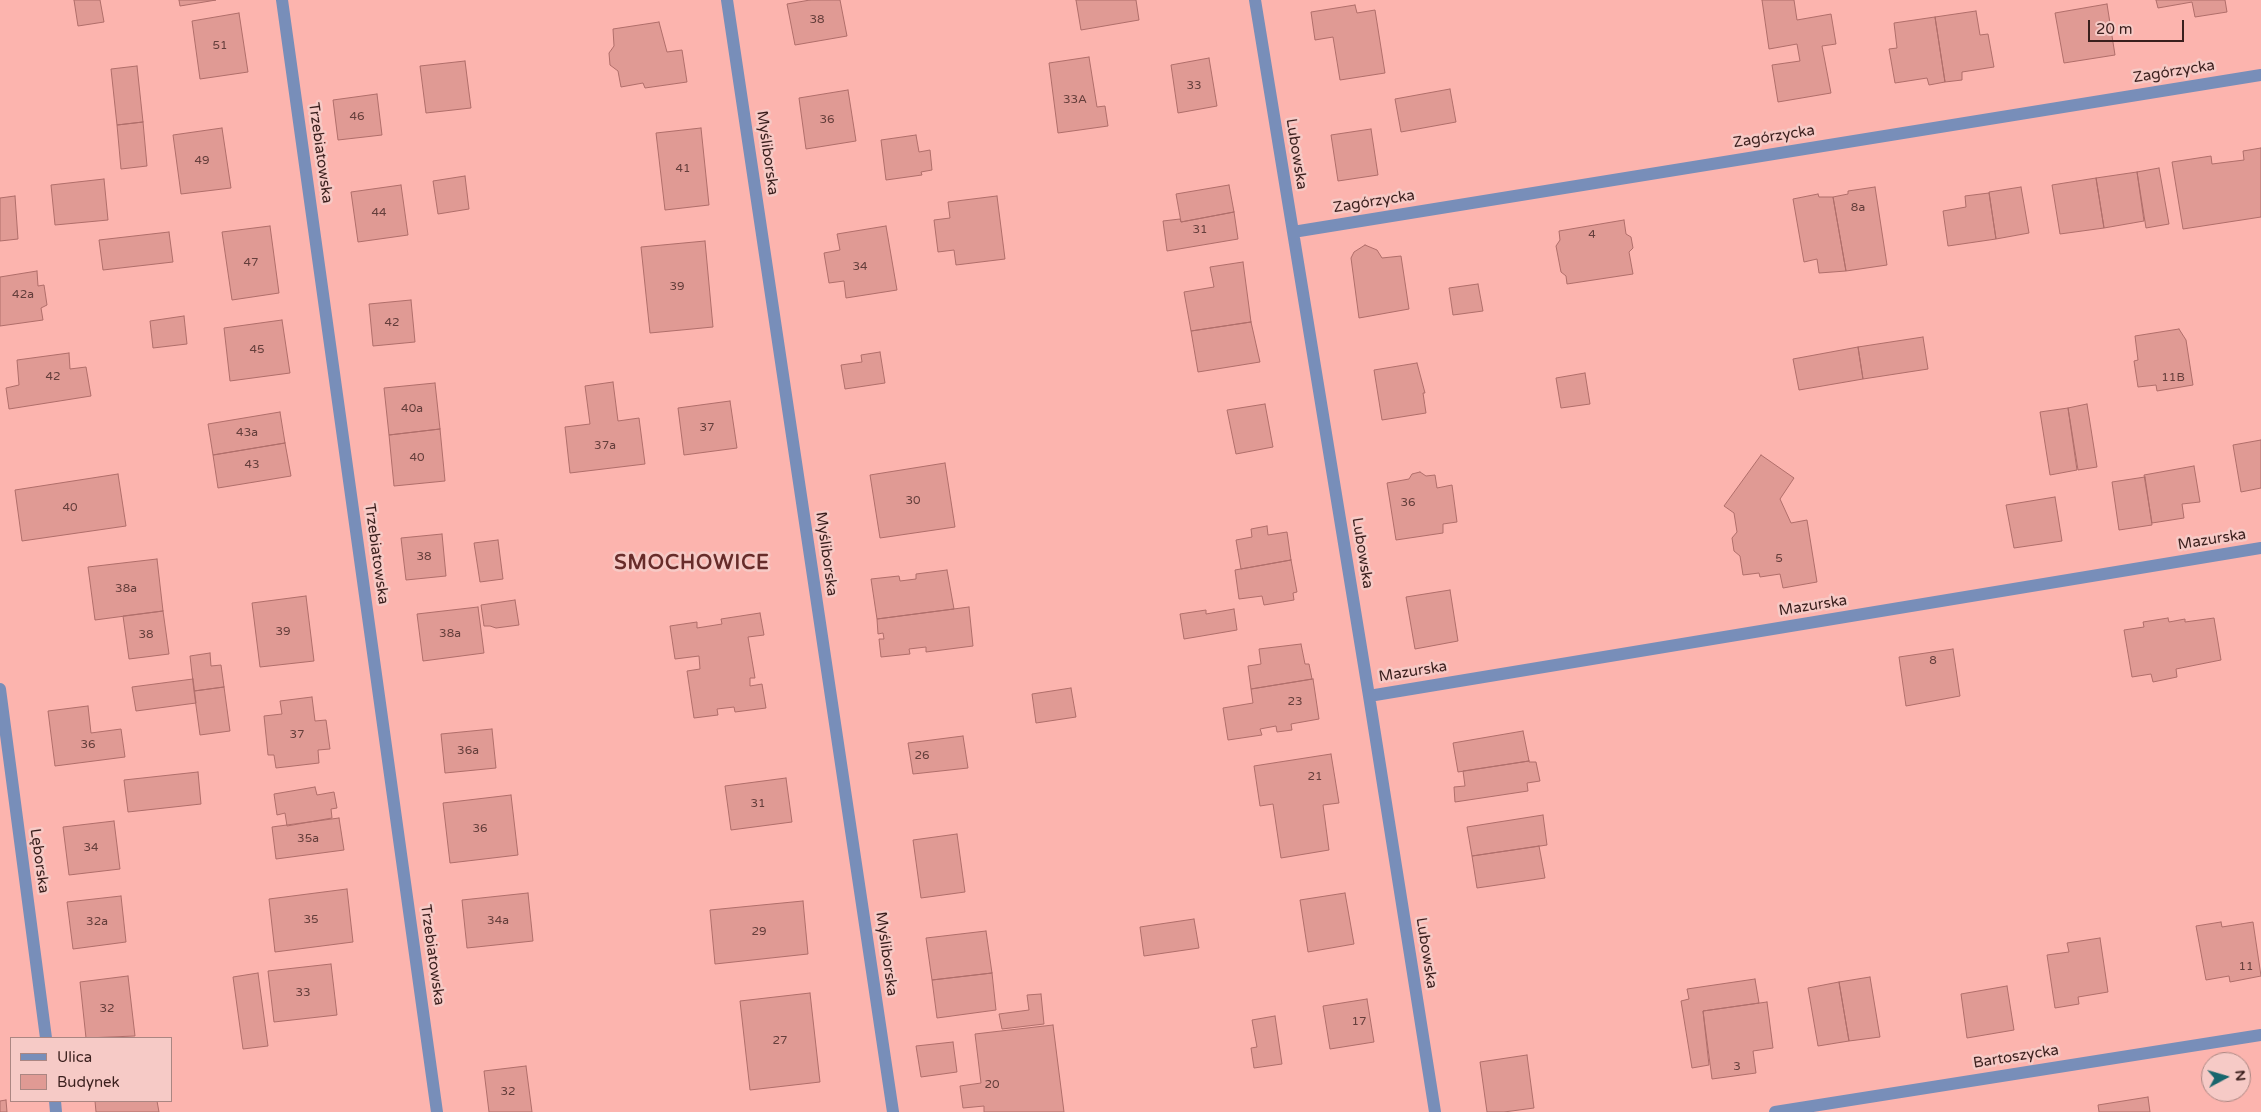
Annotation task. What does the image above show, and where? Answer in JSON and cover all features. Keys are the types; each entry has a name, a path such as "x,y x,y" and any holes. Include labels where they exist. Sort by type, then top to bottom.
{"street":[{"name":"Trzebiatowska","path":"282,0 437,1112"},
{"name":"Myśliborska","path":"727,0 893,1112"},
{"name":"Lubowska","path":"1254,0 1370,696 1435,1112"},
{"name":"Zagórzycka","path":"1293,232 2261,74"},
{"name":"Mazurska","path":"1370,696 2261,548"},
{"name":"Lęborska","path":"0,688 46,1037"},
{"name":"Bartoszycka","path":"1775,1112 2261,1035"}],"building":[{"path":"74,0 100,0 104,22 78,26"},
{"path":"179,0 216,0 180,6"},
{"path":"810,0 840,0 847,36 795,45 787,4"},
{"path":"1076,0 1136,0 1139,20 1081,30"},
{"path":"1762,0 1794,0 1797,20 1831,14 1836,44 1822,46 1831,93 1778,102 1772,65 1800,61 1797,44 1769,49"},
{"path":"2156,0 2225,0 2227,12 2195,17 2192,2 2158,8"},
{"path":"2107,4 2115,55 2064,63 2055,13"},
{"path":"1355,5 1357,13 1375,10 1385,73 1340,80 1333,37 1315,40 1311,12"},
{"path":"1976,11 1980,35 1988,34 1994,67 1962,72 1962,80 1945,82 1935,17"},
{"path":"239,13 248,72 200,79 192,21"},
{"path":"1935,17 1945,82 1929,85 1927,78 1895,83 1889,49 1897,48 1894,23"},
{"path":"659,22 667,52 682,50 687,82 645,88 643,83 621,87 618,71 610,65 609,53 614,46 613,29"},
{"path":"1089,57 1097,107 1105,106 1108,126 1058,133 1049,63"},
{"path":"1209,58 1217,106 1178,113 1171,65"},
{"path":"465,61 471,108 426,113 420,66"},
{"path":"137,66 143,122 117,125 111,69"},
{"path":"1450,89 1456,122 1401,132 1395,99"},
{"path":"848,90 856,141 806,149 799,98"},
{"path":"377,94 382,135 338,140 333,100"},
{"path":"143,122 147,166 121,169 117,125"},
{"path":"222,128 231,188 181,194 173,135"},
{"path":"701,128 709,205 665,210 656,133"},
{"path":"1371,129 1378,175 1338,181 1331,135"},
{"path":"916,135 919,152 930,150 932,170 921,172 922,175 886,180 881,140"},
{"path":"2261,148 2261,217 2183,229 2172,162 2211,156 2212,164 2244,160 2243,151"},
{"path":"2159,168 2169,224 2146,228 2137,172"},
{"path":"2137,172 2144,221 2104,228 2096,178"},
{"path":"465,176 469,209 438,214 433,181"},
{"path":"2096,178 2104,228 2060,234 2052,185"},
{"path":"104,179 108,220 55,225 51,185"},
{"path":"401,185 408,235 358,242 351,192"},
{"path":"1229,185 1234,212 1181,222 1176,194"},
{"path":"1875,187 1887,265 1846,271 1833,197 1848,194 1848,191"},
{"path":"2021,187 2029,233 1996,239 1989,192"},
{"path":"1989,193 1996,239 1948,246 1943,211 1966,207 1965,196"},
{"path":"1818,194 1819,197 1833,197 1846,271 1819,273 1817,259 1804,262 1793,199"},
{"path":"15,196 18,239 0,241 0,198"},
{"path":"997,196 1005,259 956,265 954,250 938,252 934,220 950,218 948,202"},
{"path":"1234,212 1238,239 1167,251 1163,221 1180,219 1181,222"},
{"path":"1624,220 1626,234 1631,237 1633,248 1629,252 1633,274 1567,284 1566,276 1561,272 1556,246 1560,240 1559,231"},
{"path":"270,226 279,293 232,300 222,232"},
{"path":"886,226 897,290 846,298 844,281 829,283 824,253 840,250 837,234"},
{"path":"169,232 173,262 103,270 99,240"},
{"path":"705,241 713,327 650,333 641,247"},
{"path":"1365,245 1377,250 1382,258 1401,256 1409,309 1359,318 1351,258 1354,252"},
{"path":"1243,262 1251,322 1191,331 1184,292 1214,287 1210,267"},
{"path":"37,271 38,286 44,285 47,305 41,308 43,320 0,326 0,277"},
{"path":"1478,284 1483,311 1453,315 1449,288"},
{"path":"411,300 415,342 373,346 369,304"},
{"path":"184,316 187,344 153,348 150,321"},
{"path":"282,320 290,373 230,381 224,328"},
{"path":"1251,322 1260,362 1198,372 1191,331"},
{"path":"2179,329 2186,340 2193,385 2157,391 2156,385 2138,387 2134,361 2138,360 2135,336"},
{"path":"1923,337 1928,369 1863,379 1858,347"},
{"path":"1858,347 1863,379 1799,390 1793,359"},
{"path":"880,352 885,383 845,389 841,365 862,362 861,355"},
{"path":"69,353 70,369 86,367 91,396 9,409 6,388 19,385 17,360"},
{"path":"1417,363 1425,393 1423,393 1426,413 1382,420 1374,370"},
{"path":"1585,373 1590,404 1561,408 1556,378"},
{"path":"613,382 618,421 639,418 645,464 570,473 565,427 590,424 585,386"},
{"path":"435,383 440,429 389,435 384,388"},
{"path":"730,401 737,448 684,455 678,408"},
{"path":"1265,404 1273,447 1236,454 1227,410"},
{"path":"2087,404 2097,467 2078,470 2068,408"},
{"path":"2068,408 2077,470 2050,475 2040,412"},
{"path":"280,412 285,443 213,455 208,424"},
{"path":"440,429 445,481 394,486 389,435"},
{"path":"2261,440 2261,488 2241,492 2233,445"},
{"path":"285,443 291,476 218,488 213,455"},
{"path":"1761,455 1794,478 1780,499 1791,523 1807,520 1817,582 1783,588 1780,574 1760,577 1759,573 1743,575 1740,556 1734,551 1732,538 1737,532 1734,513 1724,506"},
{"path":"945,463 955,527 880,538 870,475"},
{"path":"2194,466 2200,502 2182,504 2184,518 2152,523 2144,475"},
{"path":"1420,472 1426,476 1435,475 1437,488 1452,485 1457,522 1443,524 1443,533 1396,540 1387,483 1409,479 1412,474"},
{"path":"118,474 126,526 22,541 15,490"},
{"path":"2145,477 2152,525 2119,530 2112,482"},
{"path":"2055,497 2062,541 2014,548 2006,505"},
{"path":"1267,526 1268,535 1287,532 1291,560 1241,569 1236,540 1252,537 1251,529"},
{"path":"442,534 446,576 406,580 401,538"},
{"path":"498,540 503,579 480,582 474,543"},
{"path":"157,559 163,611 95,620 88,567"},
{"path":"1291,560 1297,592 1293,593 1294,600 1264,605 1262,596 1239,599 1235,570"},
{"path":"947,570 954,609 877,619 871,579 899,576 900,581 916,579 916,574"},
{"path":"1450,590 1458,641 1415,649 1406,597"},
{"path":"306,596 314,661 260,667 252,603"},
{"path":"515,600 519,625 496,628 484,626 481,605"},
{"path":"478,607 484,653 423,661 417,614"},
{"path":"969,607 973,646 926,652 926,647 909,649 910,654 881,657 879,639 884,639 883,633 878,634 877,619"},
{"path":"1234,609 1237,630 1184,639 1180,614 1206,610 1206,614"},
{"path":"163,611 169,654 129,659 123,616"},
{"path":"760,613 764,635 748,637 755,678 750,678 750,686 762,684 766,708 735,712 734,707 717,709 718,715 694,718 687,671 700,669 699,656 675,659 670,626 697,622 697,628 722,624 721,619"},
{"path":"2168,618 2169,622 2185,619 2185,622 2214,618 2221,660 2176,669 2177,677 2153,682 2151,674 2132,677 2124,630 2144,627 2143,622"},
{"path":"1301,644 1305,664 1309,664 1312,679 1251,689 1248,666 1261,664 1259,649"},
{"path":"1953,649 1960,696 1906,706 1899,657"},
{"path":"210,653 211,666 221,665 224,687 194,691 190,656"},
{"path":"193,679 196,703 136,711 132,687"},
{"path":"1313,679 1319,719 1291,724 1292,730 1277,732 1276,726 1260,729 1262,735 1228,740 1223,708 1253,703 1251,689"},
{"path":"224,687 230,731 200,735 194,691"},
{"path":"1071,688 1076,717 1036,723 1032,694"},
{"path":"312,697 315,721 326,720 330,749 318,750 319,763 276,768 274,755 268,755 264,716 282,714 280,701"},
{"path":"88,706 91,733 121,729 125,757 55,766 48,711"},
{"path":"492,729 496,768 445,773 441,734"},
{"path":"1523,731 1529,761 1458,772 1453,743"},
{"path":"963,736 968,768 913,774 908,743"},
{"path":"1331,754 1339,803 1323,805 1329,850 1281,858 1273,804 1260,806 1254,766"},
{"path":"1529,761 1536,762 1540,781 1527,783 1528,791 1455,802 1454,787 1465,786 1463,771"},
{"path":"198,772 201,804 128,812 124,780"},
{"path":"786,778 792,822 731,830 725,786"},
{"path":"315,787 317,795 334,792 337,808 331,809 332,818 287,826 285,813 277,815 274,794"},
{"path":"511,795 518,855 450,863 443,803"},
{"path":"1543,815 1547,845 1472,856 1467,827"},
{"path":"339,818 344,850 276,859 272,827"},
{"path":"114,821 120,869 69,875 63,827"},
{"path":"957,834 965,892 921,898 913,840"},
{"path":"1539,846 1545,878 1477,888 1472,856"},
{"path":"347,889 353,942 275,952 269,899"},
{"path":"528,893 533,941 467,948 462,900"},
{"path":"1345,893 1354,944 1308,952 1300,900"},
{"path":"121,896 126,942 73,949 67,902"},
{"path":"803,901 808,954 715,964 710,910"},
{"path":"1194,919 1199,948 1144,956 1140,927"},
{"path":"2221,922 2222,927 2253,922 2261,976 2230,982 2229,976 2206,980 2196,926"},
{"path":"986,931 992,973 932,980 926,938"},
{"path":"2100,938 2108,992 2078,997 2079,1004 2055,1008 2047,955 2069,952 2067,943"},
{"path":"331,964 337,1015 274,1022 268,971"},
{"path":"258,973 268,1046 243,1049 233,977"},
{"path":"992,973 996,1010 937,1018 932,980"},
{"path":"128,976 135,1036 86,1037 80,982"},
{"path":"1870,977 1880,1037 1849,1041 1839,982"},
{"path":"1755,979 1759,1003 1703,1011 1709,1065 1692,1068 1681,1001 1689,999 1687,989"},
{"path":"1839,982 1849,1041 1818,1046 1808,988"},
{"path":"2007,986 2014,1030 1967,1038 1961,994"},
{"path":"810,993 820,1082 750,1090 740,1001"},
{"path":"1041,994 1044,1024 1002,1029 999,1014 1029,1010 1027,995"},
{"path":"1367,999 1374,1042 1330,1049 1323,1006"},
{"path":"1767,1002 1773,1048 1753,1051 1756,1073 1712,1079 1703,1011"},
{"path":"1275,1016 1282,1064 1254,1068 1251,1048 1257,1047 1252,1020"},
{"path":"1053,1025 1064,1112 984,1112 984,1106 963,1108 960,1086 981,1083 975,1034"},
{"path":"953,1042 957,1072 921,1077 916,1046"},
{"path":"1527,1055 1534,1108 1487,1112 1480,1062"},
{"path":"526,1066 532,1112 489,1112 484,1071"},
{"path":"2148,1097 2150,1112 2099,1112 2098,1105"},
{"path":"6,1100 7,1112 0,1112 0,1101"},
{"path":"95,1102 157,1102 159,1112 96,1112"}],"district":[{"name":"SMOCHOWICE","path":"692,564"}]}
